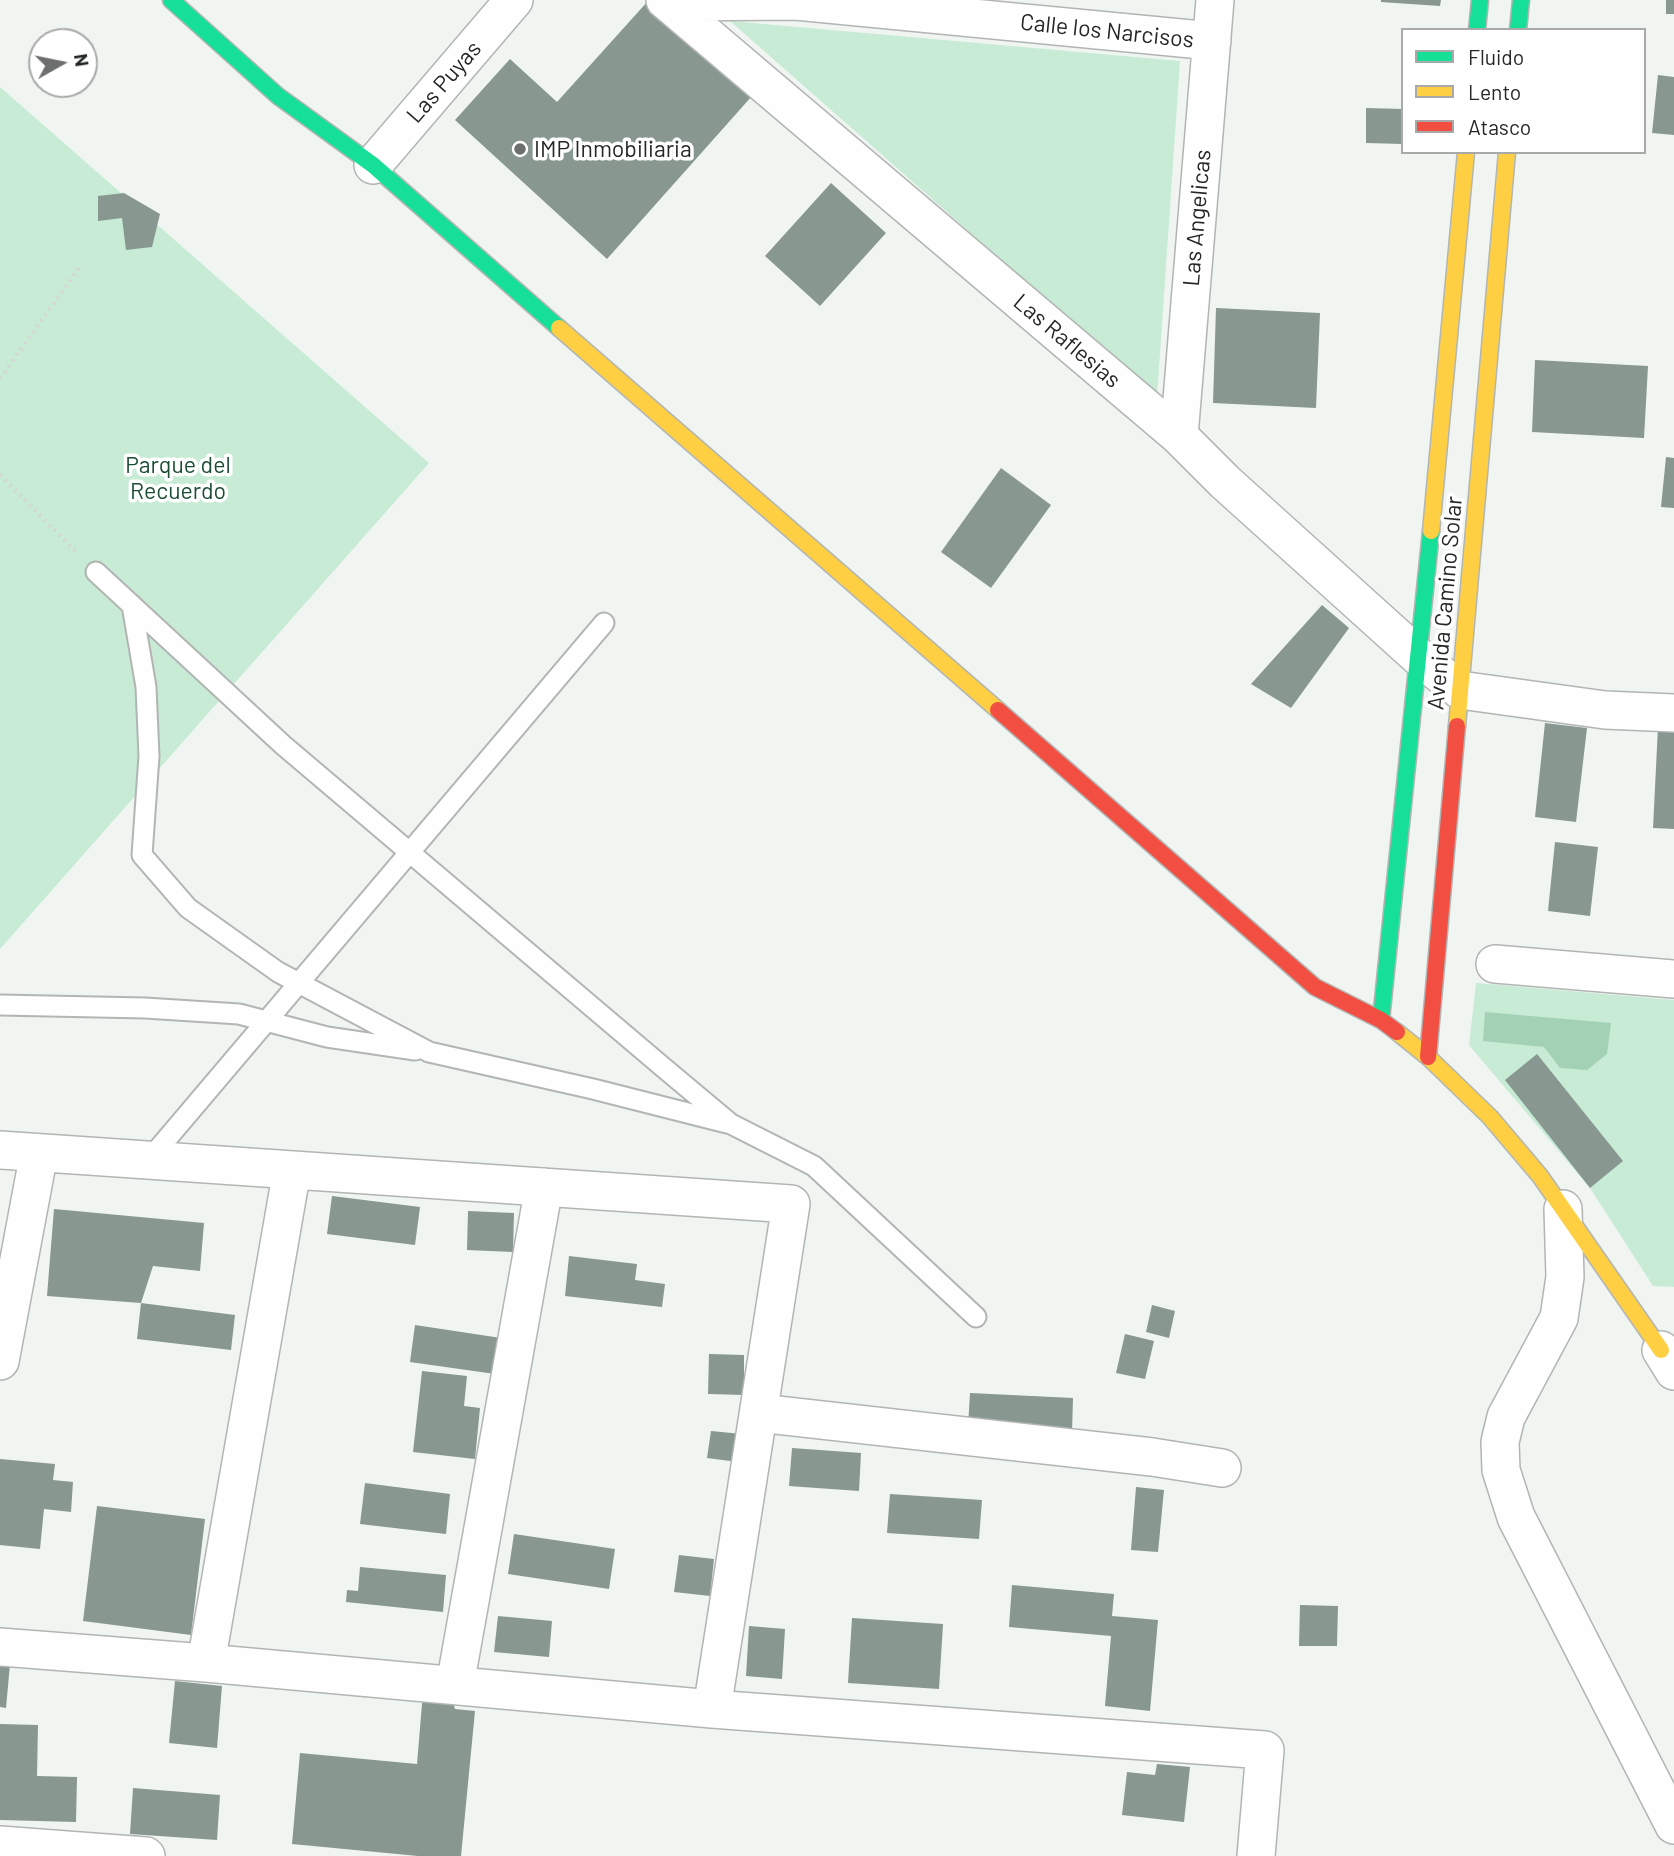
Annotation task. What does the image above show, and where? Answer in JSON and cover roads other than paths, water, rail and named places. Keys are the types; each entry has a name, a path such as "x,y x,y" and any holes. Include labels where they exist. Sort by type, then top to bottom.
{"street":[{"path":"171,0 278,96 373,165 1315,987 1381,1020 1428,1057 1490,1117 1540,1175 1668,1360"},
{"name":"Las Puyas","path":"373,165 514,0"},
{"name":"Las Angelicas","path":"1179,436 1215,0"},
{"path":"1477,28 1480,0"},
{"path":"1518,28 1521,0"},
{"name":"Calle los Narcisos","path":"666,1 796,1 1212,41"},
{"name":"Las Raflesias","path":"666,1 1179,436 1419,657 1460,690"},
{"name":"Avenida Camino Solar","path":"1381,1020 1419,657 1466,154"},
{"name":"Avenida Camino Solar","path":"1428,1057 1507,154"},
{"path":"1460,690 1605,710 1674,713"},
{"path":"1495,964 1674,978"},
{"path":"0,1150 791,1204 712,1709"},
{"path":"0,1361 39,1153"},
{"path":"206,1663 292,1170"},
{"path":"455,1685 544,1187"},
{"path":"1563,1209 1565,1278 1559,1318 1506,1417 1500,1442 1501,1470 1516,1517 1674,1825"},
{"path":"759,1413 1152,1457 1222,1468"},
{"path":"0,1647 712,1709 1265,1750 1256,1856"},
{"path":"0,1845 146,1856"}],"lane":[{"path":"96,572 283,745 731,1124"},
{"path":"132,606 146,687 149,756 142,855 188,908 278,972 429,1052"},
{"path":"148,1161 604,623"},
{"path":"0,1005 145,1008 239,1014 327,1037 429,1052 731,1124 814,1166 976,1317"}],"place":[{"name":"IMP Inmobiliaria","path":"520,149"}],"park label":[{"name":"Parque del Recuerdo","path":"178,478"}]}
